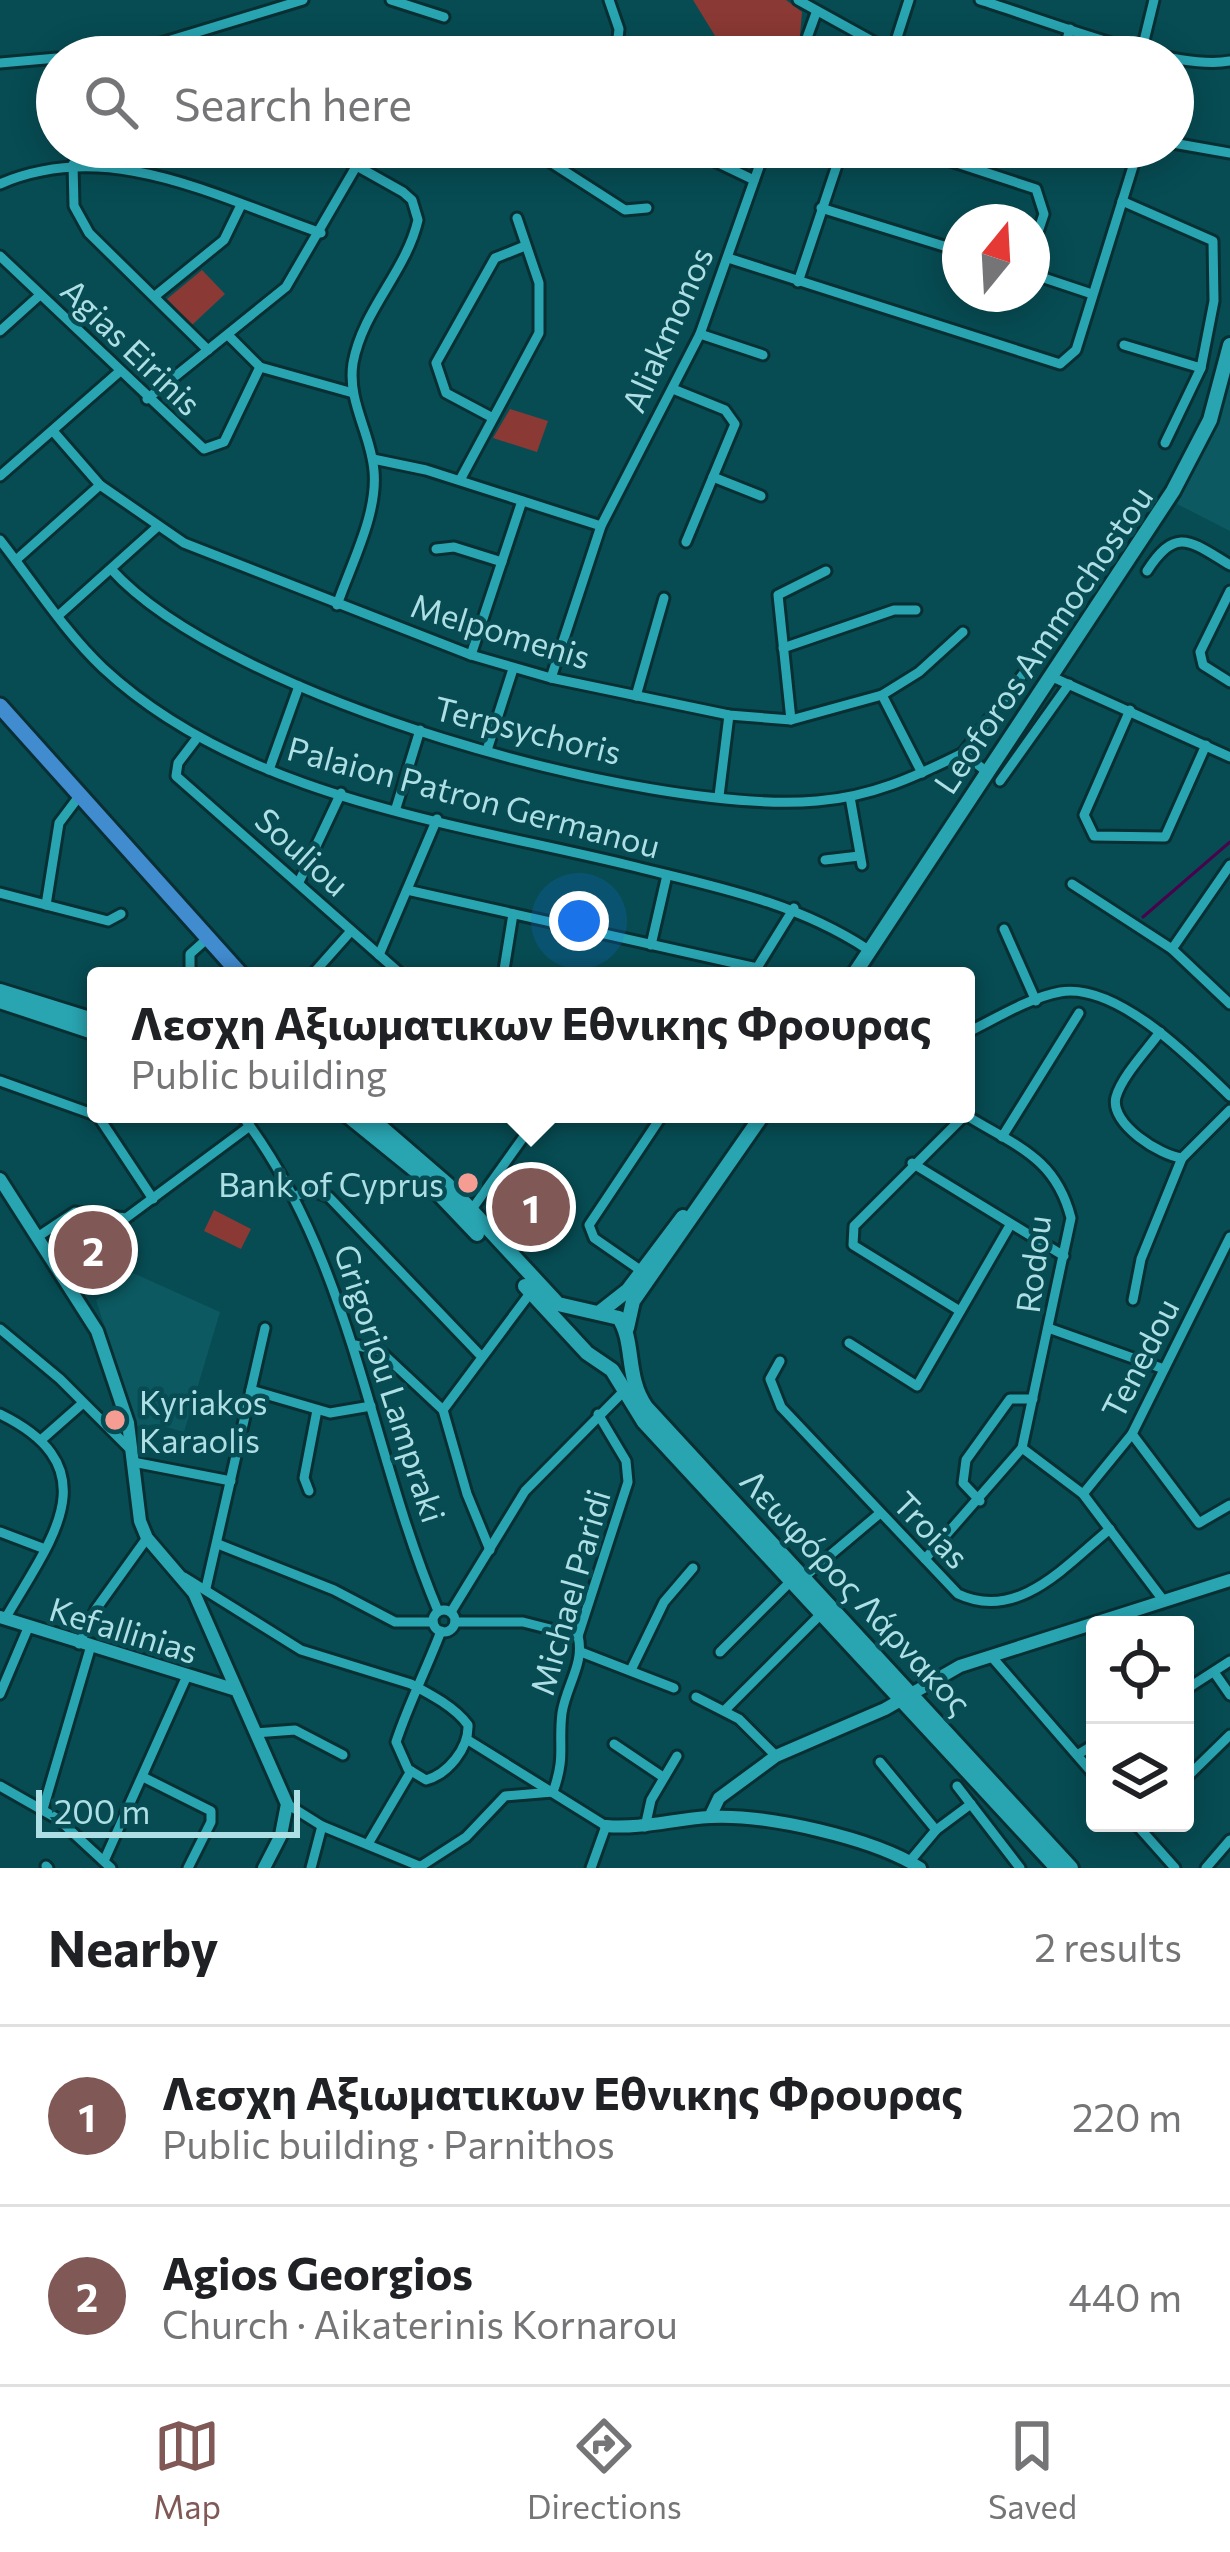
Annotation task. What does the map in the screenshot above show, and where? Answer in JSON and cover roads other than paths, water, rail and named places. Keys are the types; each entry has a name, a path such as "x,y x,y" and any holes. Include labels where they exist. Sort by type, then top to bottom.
{"main road":[{"name":"Leoforos Ammochostou","path":"867,949 993,776 1050,676 1202,440 1230,344"},
{"path":"0,706 236,967"},
{"path":"850,967 867,949"},
{"path":"858,967 867,949"},
{"path":"232,960 241,967"},
{"path":"0,991 87,1019"},
{"path":"0,1001 87,1030"},
{"name":"Λεωφόρος Λάρνακος","path":"357,1123 436,1190 598,1359 796,1580 1071,1868"},
{"path":"376,1123 446,1184 558,1304 616,1316 626,1337"},
{"path":"580,1342 580,1326 628,1290 746,1123"},
{"path":"598,1359 617,1354 626,1337 633,1300 758,1123"},
{"name":"Λεωφόρος Λάρνακος","path":"626,1337 631,1378 646,1407 796,1580 820,1616 906,1697 1058,1868"}],"street":[{"path":"184,36 304,0"},
{"path":"391,0 444,17"},
{"path":"609,0 618,36"},
{"path":"799,0 860,36"},
{"path":"900,36 909,0"},
{"path":"1145,36 1154,0"},
{"path":"985,1 1097,36"},
{"path":"808,36 816,13"},
{"path":"1068,36 1070,28"},
{"path":"1194,59 1230,61"},
{"path":"0,63 36,60"},
{"path":"1194,147 1230,153"},
{"path":"0,184 41,168"},
{"path":"73,168 74,206 83,224 208,350"},
{"path":"116,168 137,170 321,232"},
{"path":"147,399 230,337 286,287 355,168"},
{"path":"338,604 373,498 373,459 353,393 359,336 418,220 403,191 362,168"},
{"path":"560,168 625,210 647,208"},
{"path":"729,168 754,180"},
{"name":"Aliakmonos","path":"551,678 601,526 700,334 758,168"},
{"path":"798,282 835,168"},
{"path":"984,168 1036,189 1041,204"},
{"path":"728,258 1052,364 1066,363 1074,355 1133,168"},
{"path":"1122,202 1213,241 1214,301 1201,368 1165,443"},
{"path":"155,296 224,240 241,205"},
{"path":"821,208 942,245"},
{"path":"460,480 539,333 541,297 517,218"},
{"path":"493,418 446,392 436,363 495,258 525,246"},
{"name":"Agias Eirinis","path":"0,256 197,446 212,450 224,442 260,367"},
{"path":"1050,280 1092,294"},
{"path":"0,331 40,295"},
{"path":"700,334 763,355"},
{"path":"230,337 260,367 353,393"},
{"path":"1124,345 1201,368"},
{"path":"0,476 118,372"},
{"path":"673,389 733,417 734,430 686,542"},
{"name":"Melpomenis","path":"53,430 100,485 156,528 471,655 636,697 729,715 791,720 882,695 919,672 963,632"},
{"path":"373,459 460,480 601,526"},
{"path":"713,477 761,496"},
{"path":"16,560 100,485"},
{"path":"471,655 522,501"},
{"path":"59,615 156,528"},
{"name":"Palaion Patron Germanou","path":"0,540 111,675 197,738 269,770 341,794 794,908 867,949"},
{"path":"1147,571 1164,545 1176,541 1195,545 1230,566"},
{"path":"436,549 454,547 502,562"},
{"name":"Terpsychoris","path":"112,569 148,605 191,632 299,686 420,730 590,778 719,796 782,802 850,797 922,773 963,753 1030,665"},
{"path":"791,720 779,592 826,571"},
{"path":"1230,591 1202,643 1200,658 1210,671 1230,682"},
{"path":"636,697 664,598"},
{"path":"783,648 894,610 916,610"},
{"path":"487,750 513,669"},
{"path":"1050,676 1230,757"},
{"path":"963,753 993,776 1069,684"},
{"path":"269,770 299,686"},
{"path":"882,695 922,773"},
{"path":"1130,710 1084,815 1094,836 1165,837 1206,745"},
{"path":"719,796 729,715"},
{"path":"396,808 420,730"},
{"name":"Souliou","path":"197,738 178,763 181,781 393,967"},
{"path":"299,882 341,794"},
{"path":"46,905 58,823 80,795"},
{"path":"825,860 861,861 850,797"},
{"path":"379,955 437,819"},
{"path":"1172,949 1226,879 1230,865"},
{"path":"651,945 667,875"},
{"path":"1072,884 1172,949 1230,1004"},
{"path":"407,890 736,967"},
{"path":"0,893 108,921 121,914"},
{"path":"758,967 794,908"},
{"path":"504,967 513,914"},
{"path":"1004,929 1036,1001"},
{"path":"319,967 351,931"},
{"path":"190,967 190,954 211,936"},
{"path":"975,1029 1036,1001 1075,991 1111,1002 1160,1032 1230,1096"},
{"path":"1002,1137 1079,1012"},
{"path":"1160,1032 1116,1097 1117,1112 1145,1142 1167,1156 1182,1158"},
{"path":"0,1081 87,1110"},
{"path":"1133,1300 1141,1259 1182,1158 1230,1110"},
{"name":"Rodou","path":"925,1559 1022,1448 1071,1218 1063,1186 1047,1165 975,1120"},
{"path":"102,1123 153,1199"},
{"path":"39,1235 75,1212 119,1219 153,1199 237,1123"},
{"name":"Grigoriou Lampraki","path":"248,1123 294,1196 330,1272 438,1621"},
{"path":"470,1212 534,1123"},
{"path":"643,1271 594,1238 589,1225 657,1123"},
{"path":"955,1123 854,1226 853,1245 960,1311"},
{"path":"912,1163 1009,1227 1064,1256"},
{"path":"0,1179 87,1311 112,1365 132,1456 136,1508 147,1538 183,1577 286,1804 285,1823 264,1868"},
{"path":"294,1196 312,1191 329,1197 481,1356"},
{"path":"849,1343 916,1386 1009,1227"},
{"name":"Tenedou","path":"1083,1494 1132,1434 1230,1237"},
{"path":"443,1410 531,1292"},
{"path":"206,1588 265,1328"},
{"path":"1051,1329 1164,1369"},
{"path":"0,1330 83,1402 132,1456 231,1481"},
{"path":"355,1345 380,1351 443,1410 467,1494 490,1550"},
{"name":"Troias","path":"780,1361 770,1379 781,1407 958,1594 1001,1605 1024,1596 1110,1529"},
{"path":"251,1390 317,1410 341,1413 371,1406"},
{"path":"438,1621 453,1617 525,1491 623,1392"},
{"path":"980,1501 963,1484 967,1460 1010,1400 1033,1399"},
{"path":"41,1440 83,1402"},
{"path":"309,1491 304,1478 317,1410"},
{"path":"0,1414 41,1440 66,1491 59,1525 3,1618"},
{"name":"Michael Paridi","path":"553,1792 565,1754 562,1713 581,1652 578,1636 628,1483 626,1461 598,1414"},
{"path":"1132,1434 1199,1523 1230,1505"},
{"path":"1022,1448 1083,1494 1162,1600"},
{"path":"720,1652 796,1580 879,1514"},
{"path":"0,1532 45,1549"},
{"path":"43,1809 84,1647 114,1581 147,1538"},
{"path":"218,1544 334,1590 395,1622 453,1617 523,1622 578,1636"},
{"path":"631,1670 664,1601 693,1568"},
{"path":"183,1577 302,1650 419,1689 460,1714 468,1725 468,1740 430,1781 411,1772 397,1739 419,1689 438,1621"},
{"path":"710,1817 719,1798 776,1756 991,1656 1230,1580"},
{"path":"724,1710 820,1616"},
{"name":"Kefallinias","path":"3,1618 84,1647 233,1689"},
{"path":"1,1689 28,1628"},
{"path":"581,1652 674,1688"},
{"path":"991,1656 1086,1766"},
{"path":"1194,1684 1230,1660"},
{"path":"1214,1672 1230,1695"},
{"path":"0,1786 43,1809 108,1864 186,1678"},
{"path":"696,1697 754,1731 776,1756"},
{"path":"255,1733 295,1730 343,1755"},
{"path":"1194,1770 1230,1735"},
{"path":"468,1740 606,1826 645,1827 710,1817 794,1828 915,1865 936,1830 971,1804"},
{"path":"614,1744 663,1777"},
{"path":"1077,1755 1086,1750"},
{"path":"645,1827 663,1777 677,1756"},
{"path":"880,1762 936,1830"},
{"path":"368,1844 411,1772"},
{"path":"143,1777 211,1811 188,1868"},
{"path":"957,1786 1020,1868"},
{"path":"286,1804 322,1826 418,1867 466,1837 511,1793 553,1792"},
{"path":"311,1868 322,1826"},
{"path":"591,1868 606,1826"},
{"path":"1144,1832 1175,1868"},
{"path":"1206,1868 1230,1840"},
{"path":"390,1868 393,1854"}],"waterway":[{"path":"1143,917 1230,842"}],"place":[{"name":"Bank of Cyprus","path":"468,1183"},
{"name":"Λεσχη Αξιωματικων Εθνικης Φρουρας","path":"531,1207"},
{"name":"Agios Georgios","path":"93,1250"},
{"name":"Kyriakos Karaolis","path":"115,1420"}]}
